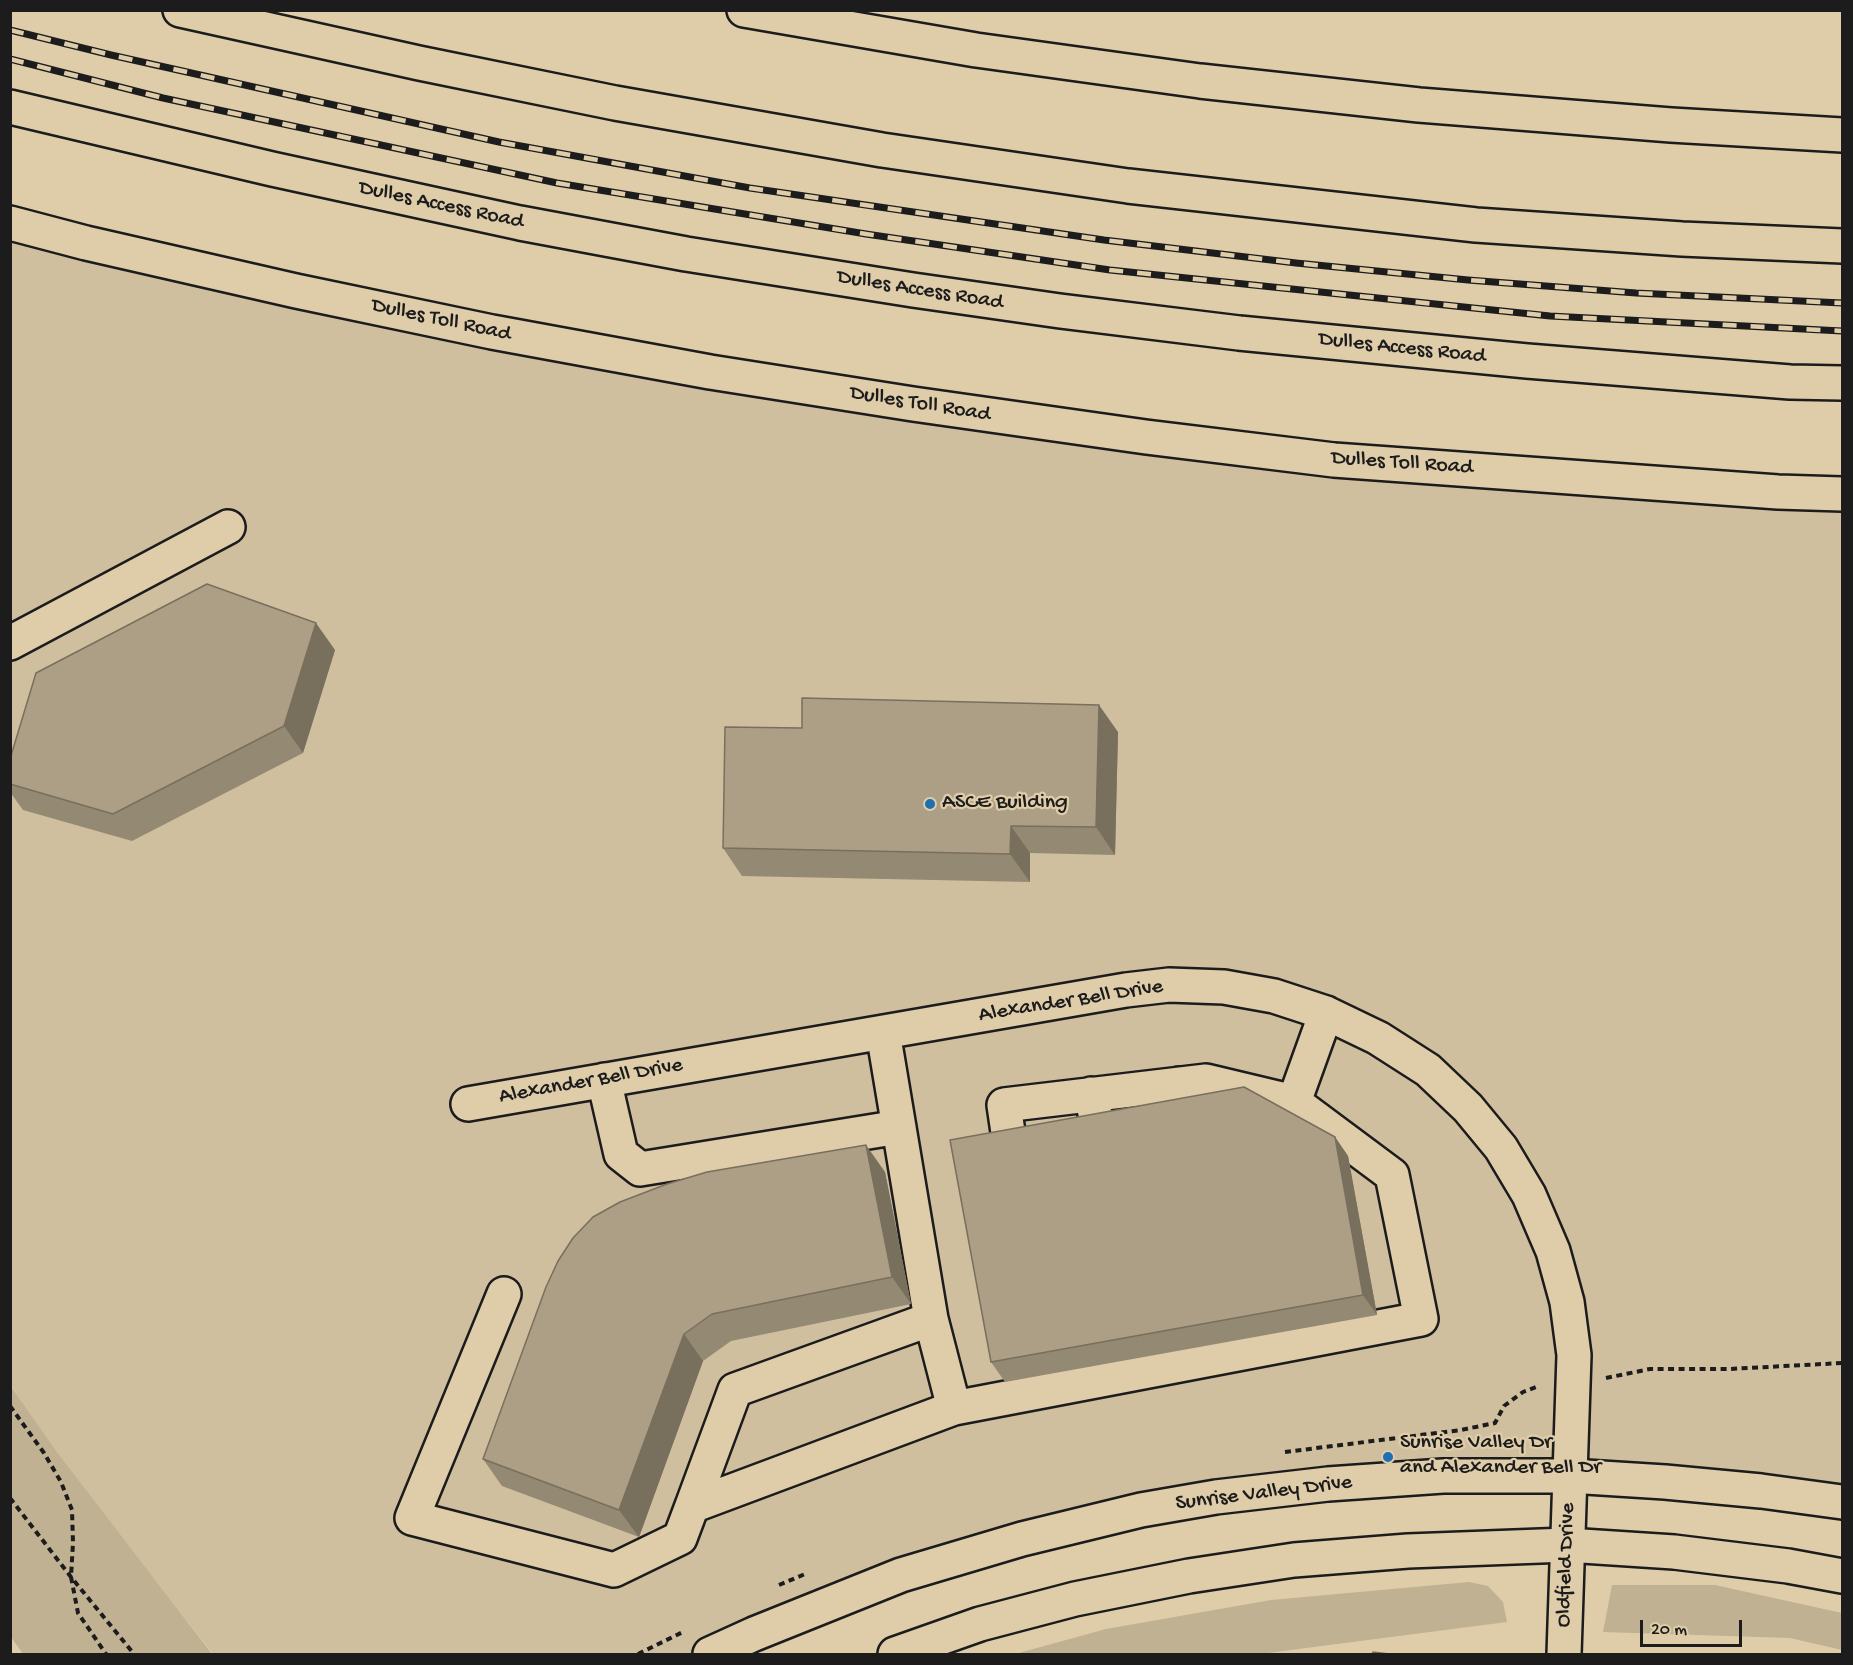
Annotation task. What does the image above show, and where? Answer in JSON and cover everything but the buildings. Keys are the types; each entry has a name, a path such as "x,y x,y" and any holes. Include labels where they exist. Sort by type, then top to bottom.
{"main road":[{"path":"180,10 615,104 882,150 1117,184 1476,225 1682,239 1842,246"},
{"path":"744,10 976,50 1212,82 1419,105 1671,125 1842,135"},
{"name":"Dulles Access Road","path":"10,107 272,169 520,223 686,254 913,290 1060,311 1274,336 1527,361 1790,382 1842,383"},
{"name":"Dulles Toll Road","path":"10,223 261,283 492,332 710,372 913,404 1146,438 1334,460 1778,492 1842,494"},
{"path":"10,643 228,527"},
{"name":"Alexander Bell Drive","path":"468,1104 1126,990 1169,986 1224,987 1264,994 1326,1013 1378,1038 1428,1070 1468,1108 1501,1148 1530,1195 1553,1251 1567,1302 1574,1355 1570,1476"},
{"path":"1301,1149 1294,1102 1326,1013"},
{"path":"883,1032 931,1319 954,1408"},
{"path":"604,1080 621,1154 640,1169 899,1127"},
{"path":"692,1506 954,1408 1421,1319 1392,1175 1294,1102 1206,1081 1004,1105 1018,1199"},
{"path":"1179,1084 1195,1166"},
{"path":"1090,1094 1110,1185"},
{"path":"504,1294 412,1518 614,1570 680,1538 735,1390 931,1319"},
{"name":"Sunrise Valley Drive","path":"710,1654 901,1575 1022,1539 1141,1510 1216,1497 1328,1484 1443,1476 1570,1476 1761,1491 1842,1502"},
{"name":"Oldfield Drive","path":"1564,1654 1570,1476"},
{"path":"895,1654 980,1624 1075,1599 1189,1576 1294,1560 1408,1551 1567,1545 1674,1552 1788,1566 1842,1576"}],"path":[{"path":"1603,1378 1650,1370 1730,1370 1842,1364"},
{"path":"10,1406 44,1453 61,1482 72,1510 72,1577 78,1613 106,1654"},
{"path":"10,1498 134,1654"}],"shaded area":[{"path":"10,220 208,272 1131,437 1842,494 1842,1504 1413,1476 1036,1534 705,1654 213,1654 48,1444 11,1385"},
{"path":"10,1385 56,1451 212,1654 23,1654 11,1637"},
{"path":"1469,1582 1488,1586 1503,1602 1507,1622 1260,1654 1015,1654 1106,1629 1271,1600"},
{"path":"1612,1585 1715,1585 1842,1613 1842,1650 1790,1638 1603,1632"}],"railway":[{"path":"10,30 111,55 499,142 750,188 1104,240 1296,263 1468,280 1636,293 1842,303"},
{"path":"10,59 163,98 557,183 866,234 1110,270 1550,316 1842,331"}],"place":[{"name":"ASCE Building","path":"930,804"},
{"name":"Sunrise Valley Dr and Alexander Bell Dr","path":"1388,1457"}]}
